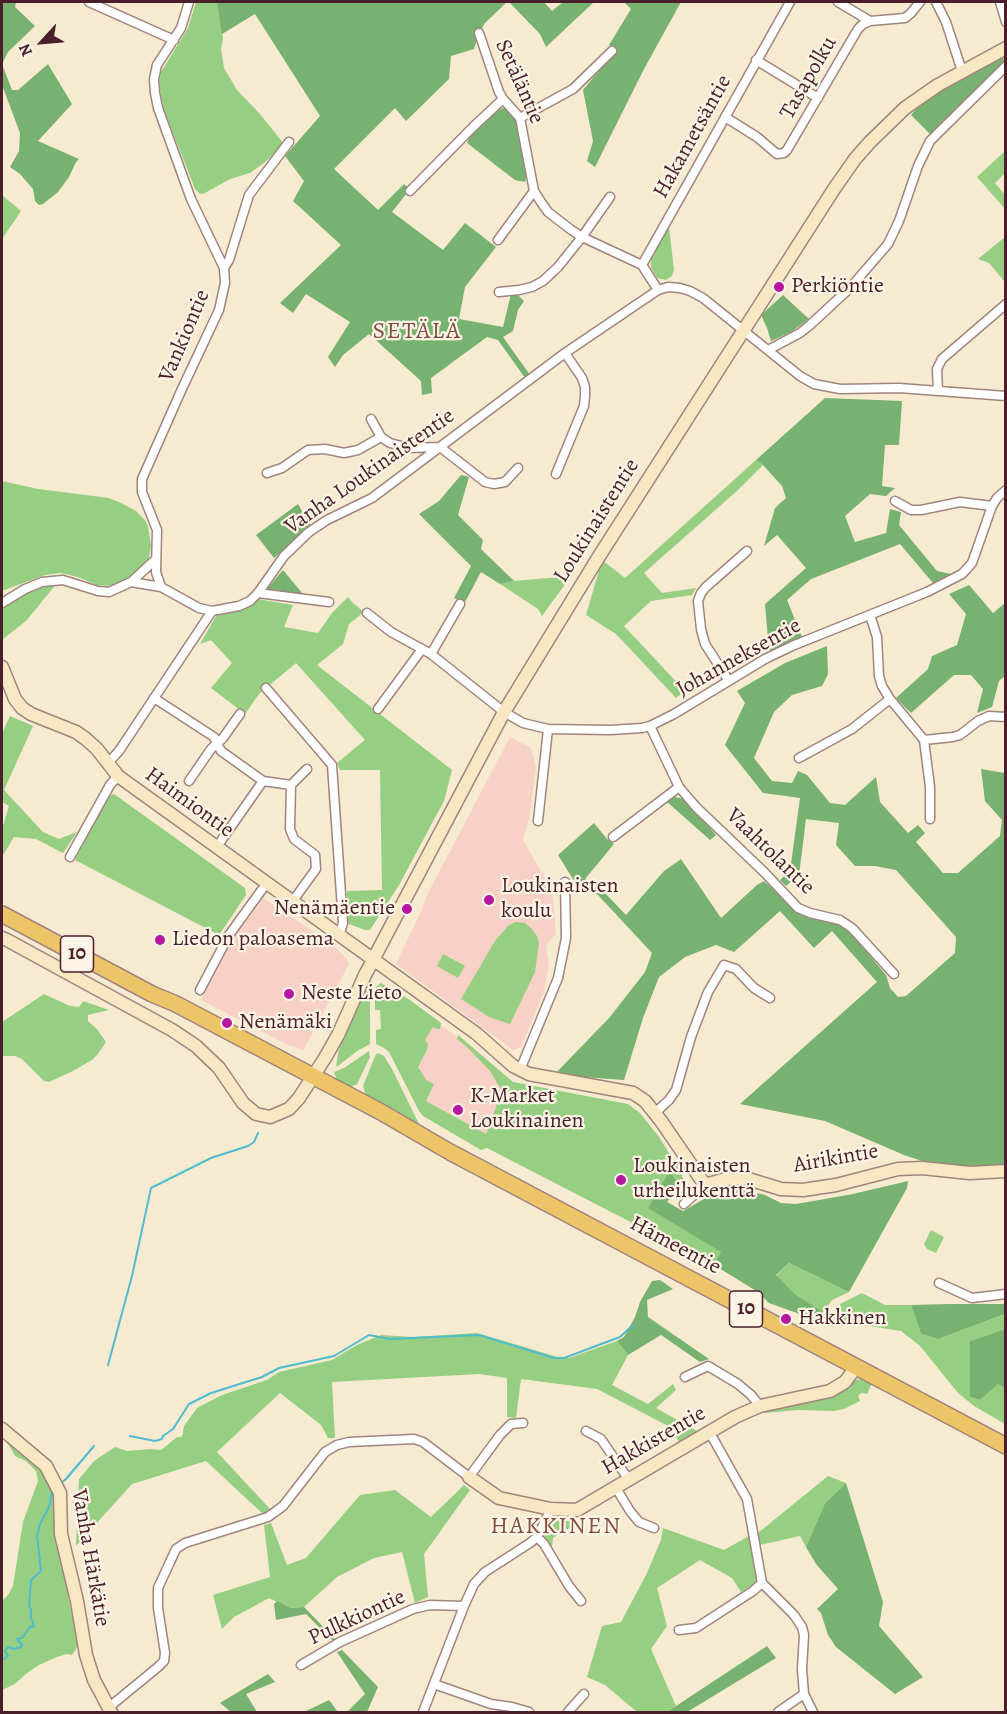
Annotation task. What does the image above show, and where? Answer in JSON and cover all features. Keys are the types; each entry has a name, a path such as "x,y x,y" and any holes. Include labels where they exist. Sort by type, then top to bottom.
{"highway":[{"name":"Hämeentie","path":"2,914 152,994 171,1009 206,1029 310,1081 422,1142 450,1152 1005,1446"}],"street":[{"path":"89,2 174,40"},
{"name":"Vankiontie","path":"161,587 157,578 157,530 142,492 142,479 180,391 219,310 224,297 225,282 224,268 191,200 158,108 154,79 157,65 181,28 189,2"},
{"name":"Hakametsäntie","path":"642,265 790,2"},
{"path":"838,2 870,21 905,18 920,2"},
{"path":"936,2 946,22 962,71"},
{"path":"1000,2 1005,22"},
{"name":"Tasapolku","path":"725,117 781,155 787,150 858,29 870,21"},
{"name":"Setäläntie","path":"479,33 499,92 520,117 534,190 548,212 582,237 642,265"},
{"name":"Loukinaistentie","path":"2,939 162,1024 196,1046 219,1068 243,1103 256,1114 270,1117 283,1113 294,1104 338,1035 355,994 504,712 598,558 820,210 855,159 905,108 938,85 1005,48"},
{"path":"520,117 573,89 612,51"},
{"path":"756,60 818,98"},
{"path":"768,350 810,325 850,288 888,244 930,141 1005,66"},
{"path":"410,191 503,99"},
{"path":"224,268 229,260 249,195 289,142"},
{"path":"498,240 534,190"},
{"path":"499,292 519,290 543,281 558,267 582,237 610,196"},
{"path":"642,265 658,290 668,287 690,291 703,298 800,376 814,384 840,389 899,388 1005,396"},
{"name":"Vanha Loukinaistentie","path":"212,611 239,606 250,601 284,556 309,532 327,520 372,498 566,353 658,290"},
{"path":"938,391 937,369 942,359 1005,304"},
{"path":"556,474 584,406 585,396 582,378 566,353"},
{"path":"371,419 381,437 390,443 409,448 440,447 485,482 494,484 505,482 518,468"},
{"path":"267,472 282,468 308,450 325,449 344,453 358,450 381,437"},
{"name":"Johanneksentie","path":"367,614 391,632 431,654 504,712 523,723 548,729 610,730 650,726 792,646 952,580 968,569 972,563 992,506 1005,490"},
{"path":"895,501 911,510 960,502 992,506"},
{"path":"729,681 705,644 698,601 706,587 747,551"},
{"path":"2,603 25,589 51,580 70,581 98,591 109,592 131,582 156,559"},
{"path":"107,764 119,751 212,611 199,608 161,587 131,582"},
{"path":"258,593 328,602"},
{"path":"431,654 460,604"},
{"path":"870,615 877,637 879,676 882,686 924,740 930,787 930,819"},
{"path":"378,709 422,649"},
{"name":"Haimiontie","path":"2,667 15,699 22,708 30,714 76,732 98,749 118,776 373,960"},
{"path":"266,688 332,765 343,923 339,936"},
{"path":"154,698 214,737 221,751 263,781 291,784"},
{"path":"799,758 852,729 890,699"},
{"path":"189,781 211,749 218,744 240,714"},
{"path":"924,740 960,735 978,721 989,716 1005,717"},
{"name":"Vaahtolantie","path":"650,726 679,787 696,807 798,908 840,920 852,928 894,974"},
{"path":"538,821 548,729"},
{"path":"292,902 316,869 315,855 294,839 291,829 291,784 307,768"},
{"path":"70,857 110,785 118,776"},
{"path":"216,848 263,781"},
{"path":"613,837 679,787"},
{"path":"520,1070 558,978 566,938 565,882"},
{"path":"200,990 229,935 266,884"},
{"path":"373,960 477,1035 520,1070 529,1074 633,1093 645,1101 705,1185"},
{"path":"655,1113 669,1100 675,1090 708,992 724,965 736,969 754,988 770,998"},
{"name":"Airikintie","path":"684,1204 705,1185 726,1179 745,1178 781,1189 803,1191 898,1169 922,1168 970,1173 1005,1171"},
{"path":"939,1283 972,1298 1005,1294"},
{"path":"685,1377 708,1366 738,1384 760,1406"},
{"name":"Hakkistentie","path":"469,1477 499,1498 551,1509 578,1510 735,1417 760,1406 830,1391 845,1382 856,1366"},
{"path":"110,1710 164,1661 158,1588 176,1549 185,1543 268,1517 283,1506 325,1452 337,1445 349,1442 414,1439 423,1443 469,1477 511,1424 523,1423"},
{"name":"Vanha Härkätie","path":"2,1429 46,1466 60,1493 61,1534 77,1601 86,1655 94,1680 110,1710"},
{"path":"586,1431 601,1439 629,1480"},
{"path":"710,1433 747,1499 762,1583 794,1615 802,1627 804,1694 813,1713"},
{"path":"616,1488 639,1522 654,1528"},
{"path":"423,1713 474,1584 485,1572 530,1543 537,1536 551,1509"},
{"path":"537,1536 581,1601"},
{"path":"679,1630 696,1628 762,1583"},
{"name":"Pulkkiontie","path":"301,1665 348,1638 413,1609 430,1605 464,1606"},
{"path":"434,1684 491,1704 512,1707 529,1713"},
{"path":"568,1713 584,1694"},
{"path":"778,1713 804,1694"}],"shaded area":[{"name":"Loukinaisten koulu","path":"510,737 531,748 536,767 530,815 523,840 552,890 556,934 547,944 549,962 544,992 521,1047 513,1050 396,964 429,891"},
{"path":"263,898 332,944 349,964 302,1050 201,1000 232,939"},
{"path":"419,1009 482,1055 507,1080 482,1145 429,1117 417,1091"}],"green space":[{"path":"2,2 16,2 15,7 35,26 8,52 2,64"},
{"path":"196,2 217,2 223,39 221,49 224,68 237,90 284,144 250,173 230,179 200,194 195,189 164,110 159,84 161,72 188,28"},
{"path":"217,2 507,2 485,23 474,49 451,56 449,79 406,121 395,108 334,169 378,210 404,184 410,189 392,212 443,250 465,223 496,247 465,287 459,319 503,327 511,294 519,296 524,301 518,310 513,331 503,337 530,375 525,378 498,340 487,337 431,378 432,393 422,395 421,381 369,334 343,355 335,367 328,357 350,322 306,294 293,313 280,303 341,245 293,201 304,181 285,156 320,116 255,14 222,34"},
{"path":"509,2 544,2 552,11 563,2 594,2 546,47 540,34"},
{"path":"624,2 681,2 644,69 595,167 587,161 593,141 583,90 615,51 609,45 631,9"},
{"path":"1002,56 1005,61 930,134 911,115 926,98"},
{"path":"2,64 12,90 18,90 48,64 72,104 38,141 79,159 58,192 43,204 39,205 35,201 33,189 20,174 10,167 19,151 20,133 2,85"},
{"path":"503,108 513,115 521,130 527,176 525,182 515,180 467,143 470,136 494,112"},
{"path":"1005,151 1005,173 995,183 1005,195 1005,209 977,177"},
{"path":"2,195 21,211 2,239"},
{"path":"669,227 674,270 672,276 666,280 657,278 651,268 651,258"},
{"path":"1005,237 1005,282 989,263 978,259"},
{"path":"783,295 809,319 791,332 771,341 761,315"},
{"path":"825,398 902,401 899,445 885,445 882,486 895,488 886,496 870,494 845,516 855,542 886,533 890,509 901,512 899,525 937,571 951,574 933,583 900,544 811,579 787,600 802,637 769,651 765,604 806,568 777,535 764,546 775,508 786,498 782,486 756,460"},
{"path":"756,460 763,465 644,573 662,593 696,588 692,595 651,601 624,626 685,691 676,698 616,634 586,615 602,560 625,578"},
{"path":"461,475 469,477 458,515 483,540 481,549 514,581 500,584 481,572 464,604 454,598 471,566 419,514 439,501"},
{"path":"2,481 38,489 109,498 121,503 136,511 145,520 151,546 149,558 123,583 110,586 97,585 61,573 45,575 2,591"},
{"path":"298,504 311,526 274,558 256,535"},
{"path":"283,570 303,594 266,590"},
{"path":"571,576 542,616 538,609 500,584 514,581"},
{"path":"57,583 27,620 2,640 2,609 21,595 39,586"},
{"path":"969,585 993,613 1005,603 1005,676 999,681 992,707 977,713 983,689 971,675 954,675 911,713 896,698 928,669 932,656 957,645 966,614 949,594"},
{"path":"348,597 364,612 349,624 343,644 317,665 452,770 444,801 399,885 370,930 349,924 347,891 382,890 380,770 340,770 337,763 365,740 296,663 259,694 245,714 211,688 232,663 211,640 200,644 216,616 243,610 257,599 293,605 284,627 318,633 332,613"},
{"path":"827,646 828,674 822,686 792,695 774,712 754,758 772,781 792,783 798,771 807,775 830,803 845,805 876,777 880,802 908,833 918,825 925,833 916,842 943,873 958,873 1000,836 1002,820 985,801 981,769 1005,773 1005,1166 969,1168 931,1164 904,1155 825,1121 740,1104 877,982 832,931 814,948 780,911 734,952 716,945 685,957 659,977 643,1018 624,1080 554,1075 610,1017 645,972 652,953 598,895 576,884 558,855 594,823 614,844 585,879 604,892 626,915 664,871 681,859 721,918 764,881 801,915 832,922 844,928 886,975 890,988 898,997 906,996 955,953 956,937 896,870 875,866 855,866 836,845 839,823 806,819 799,875 786,886 780,880 790,871 800,798 763,793 725,745 745,703 737,691 785,663"},
{"path":"10,716 33,726 4,790 43,832 59,839 77,832 63,853 36,839 14,837 2,857 2,829 9,806 2,802 2,733"},
{"path":"114,794 245,888 246,895 219,935 75,860 108,796"},
{"path":"675,797 685,799 716,835 710,840 666,801"},
{"path":"515,922 525,923 532,929 539,943 535,972 510,1024 489,1017 461,999 495,941 508,926"},
{"path":"443,954 465,966 458,978 437,966"},
{"path":"369,980 373,982 370,1000 370,1044 336,1066 339,1049"},
{"path":"381,983 410,1000 441,1023 440,1029 433,1027 425,1040 428,1044 427,1050 418,1067 426,1080 434,1084 426,1101 486,1134 502,1091 490,1071 457,1039 458,1035 513,1082 628,1104 640,1113 659,1137 684,1181 681,1186 669,1173 649,1208 722,1252 714,1265 487,1148 481,1150 423,1116 389,1052 376,1044 376,1030 381,1029 380,1010 375,1010 375,999 376,987"},
{"path":"44,994 70,1006 79,1007 83,1001 109,1010 88,1015 88,1021 106,1042 98,1054 71,1072 49,1082 44,1081 22,1059 15,1056 2,1056 2,1022"},
{"path":"369,1051 370,1057 357,1084 351,1087 339,1082 334,1072"},
{"path":"378,1053 384,1056 392,1069 419,1124 366,1096 363,1086"},
{"path":"669,1172 681,1186 667,1202 683,1211 718,1191 747,1191 765,1195 781,1203 796,1204 908,1181 907,1188 849,1292 789,1263 776,1275 795,1294 823,1312 819,1321 769,1303 758,1292 714,1265 721,1252 648,1208"},
{"path":"931,1230 944,1237 936,1253 927,1249 924,1244"},
{"path":"789,1263 849,1292 832,1300 823,1312 795,1294 776,1276"},
{"path":"660,1280 673,1289 647,1300 648,1317 709,1359 700,1362 661,1335 628,1355 617,1341 624,1337 652,1281"},
{"path":"862,1293 885,1305 911,1305 921,1334 938,1339 1005,1314 1005,1329 970,1341 970,1397 980,1400 998,1383 1005,1388 1005,1424 974,1406 958,1393 920,1346 901,1331 838,1321 840,1304"},
{"path":"1005,1304 1005,1314 938,1339 921,1334 911,1305"},
{"path":"1005,1329 1005,1388 998,1384 980,1400 970,1397 970,1341"},
{"path":"477,1333 561,1358 569,1358 617,1341 628,1355 612,1385 648,1404 673,1384 676,1390 656,1408 699,1432 680,1443 670,1427 597,1389 521,1379 516,1418 507,1417 507,1378 479,1374 332,1382 335,1438 328,1438 321,1425 280,1393 217,1452 271,1510 263,1514 206,1461 132,1484 76,1546 79,1479 94,1461 115,1447 127,1451 161,1450 177,1437 182,1437 184,1426 197,1408 222,1395 267,1380 279,1372 332,1360 357,1345 381,1335 413,1337"},
{"path":"860,1379 872,1383 867,1394 858,1395 860,1401 844,1409 765,1413 765,1410 851,1384"},
{"path":"2,1437 41,1467 56,1501 57,1540 78,1646 72,1655 57,1657 39,1665 15,1684 2,1690 2,1601 13,1586 23,1522 38,1481 36,1471 26,1461 15,1456"},
{"path":"828,1476 846,1483 825,1503 806,1547 800,1536 760,1545 764,1578 741,1592 732,1578 700,1560 657,1588 667,1626 651,1649 676,1706 667,1712 637,1712 605,1685 587,1677 602,1626 621,1622 646,1575 661,1540 663,1528 724,1550 758,1533"},
{"path":"846,1483 883,1602 879,1626 923,1677 895,1694 836,1647 817,1609 838,1589 816,1564 806,1547 825,1503"},
{"path":"464,1485 470,1490 424,1554 428,1597 415,1603 402,1552 374,1558 337,1577 304,1607 291,1608 269,1598 234,1617 222,1629 213,1595 270,1577 264,1525 271,1523 287,1565 306,1558 360,1495 395,1490 431,1517"},
{"path":"554,1519 581,1521 553,1538 552,1547 549,1547 544,1540 544,1533 548,1523"},
{"path":"277,1601 291,1608 304,1607 337,1641 334,1642 306,1614 276,1620 274,1604"},
{"path":"767,1646 776,1658 687,1712 667,1712"},
{"path":"342,1650 378,1687 367,1712 347,1712 365,1694 337,1652"},
{"path":"268,1674 275,1682 246,1694 257,1712 231,1712 220,1703"},
{"path":"329,1700 338,1712 304,1712"}],"waterway":[{"path":"108,1365 132,1276 151,1188 211,1158 248,1146 254,1142 258,1133"},
{"path":"130,1436 155,1441 162,1439 173,1429 189,1404 211,1393 262,1377 279,1368 334,1356 369,1335 390,1339 479,1335 554,1358 564,1358 620,1337 633,1325"},
{"path":"60,1484 94,1446"},
{"path":"2,1669 2,1660 8,1656 5,1651 8,1647 14,1649 21,1647 17,1639 22,1638 30,1627 34,1626 29,1607 31,1580 41,1571 37,1536 40,1524 49,1507 53,1488"}],"place":[{"name":"Perkiöntie","path":"779,287"},
{"name":"Loukinaisten koulu","path":"489,900"},
{"name":"Nenämäentie","path":"407,909"},
{"name":"Liedon paloasema","path":"160,940"},
{"name":"Neste Lieto","path":"289,994"},
{"name":"Nenämäki","path":"227,1023"},
{"name":"K-Market Loukinainen","path":"458,1110"},
{"name":"Loukinaisten urheilukenttä","path":"621,1180"},
{"name":"Hakkinen","path":"786,1319"}],"district":[{"name":"SETÄLÄ","path":"417,332"},
{"name":"HAKKINEN","path":"556,1527"}]}
